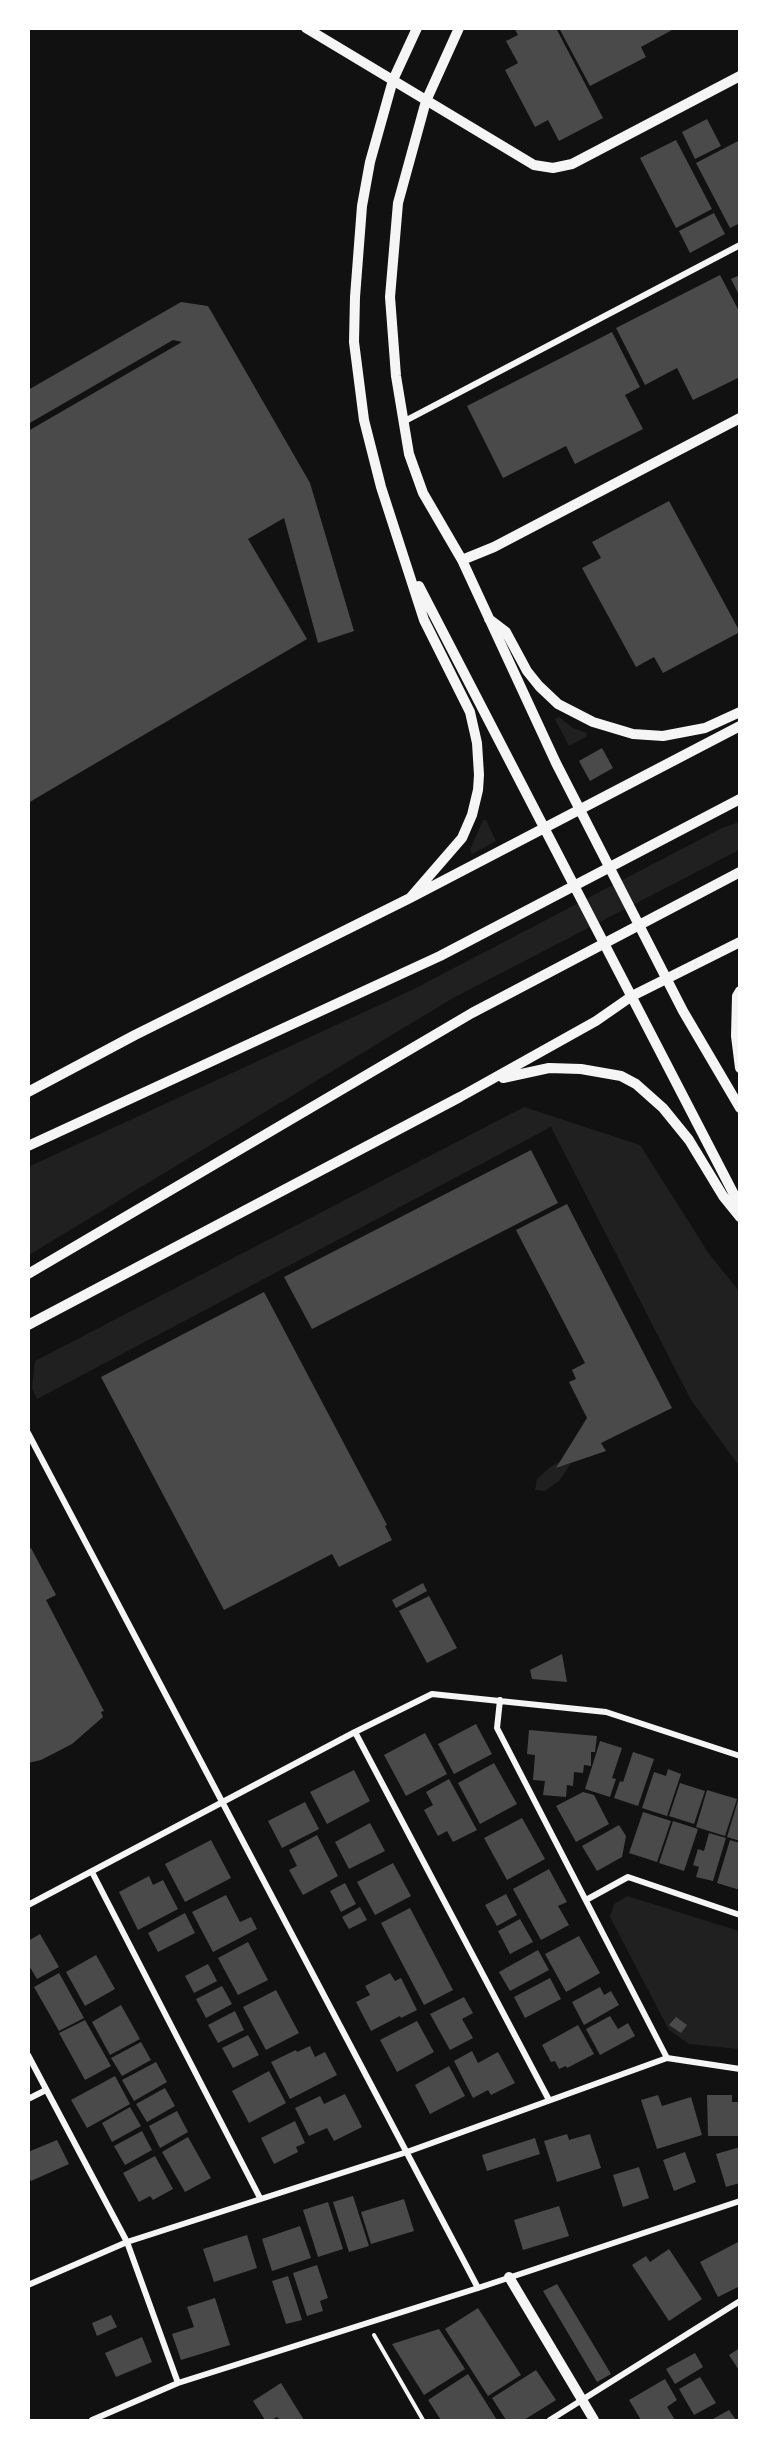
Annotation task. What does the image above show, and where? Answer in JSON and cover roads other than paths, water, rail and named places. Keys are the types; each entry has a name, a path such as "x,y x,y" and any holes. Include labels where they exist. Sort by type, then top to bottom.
{"street":[{"path":"306,28 534,165 553,168 572,164 740,76"},
{"path":"410,898 462,838 475,804 479,775 477,743 470,712 424,620 371,452 364,420 354,342 362,206 370,162 393,80 417,28"},
{"path":"459,28 426,101 398,203 393,252 390,297 393,339 403,422 416,476 462,560 486,618 580,810 652,946 683,1011 740,1108"},
{"path":"403,422 740,245"},
{"path":"462,560 494,546 740,418"},
{"path":"408,565 740,1206"},
{"path":"486,618 506,632 527,671 538,686 558,704 593,722 633,734 663,736 705,728 740,712"},
{"path":"28,1092 146,1030 410,898 740,726"},
{"path":"28,1146 440,956 737,802"},
{"path":"28,1274 472,1013 740,872"},
{"path":"28,1325 460,1097 596,1021 632,996 740,942"},
{"path":"740,991 737,996 736,1036 740,1068"},
{"path":"460,1097 508,1075 549,1068 605,1071 621,1076 636,1084 663,1108 689,1140 723,1196 740,1217"},
{"path":"28,1433 478,2288"},
{"path":"28,1905 355,1732 432,1694 606,1712 740,1756"},
{"path":"500,1700 497,1728 667,2058"},
{"path":"355,1732 549,2100"},
{"path":"92,1872 260,2198"},
{"path":"586,1900 628,1877 740,1915"},
{"path":"28,2055 127,2242 178,2383"},
{"path":"28,2285 127,2242 407,2152 667,2058 740,2070"},
{"path":"28,2099 46,2090"},
{"path":"92,2421 178,2383 478,2288 740,2201"},
{"path":"509,2277 594,2421"},
{"path":"550,2421 740,2301"}]}
